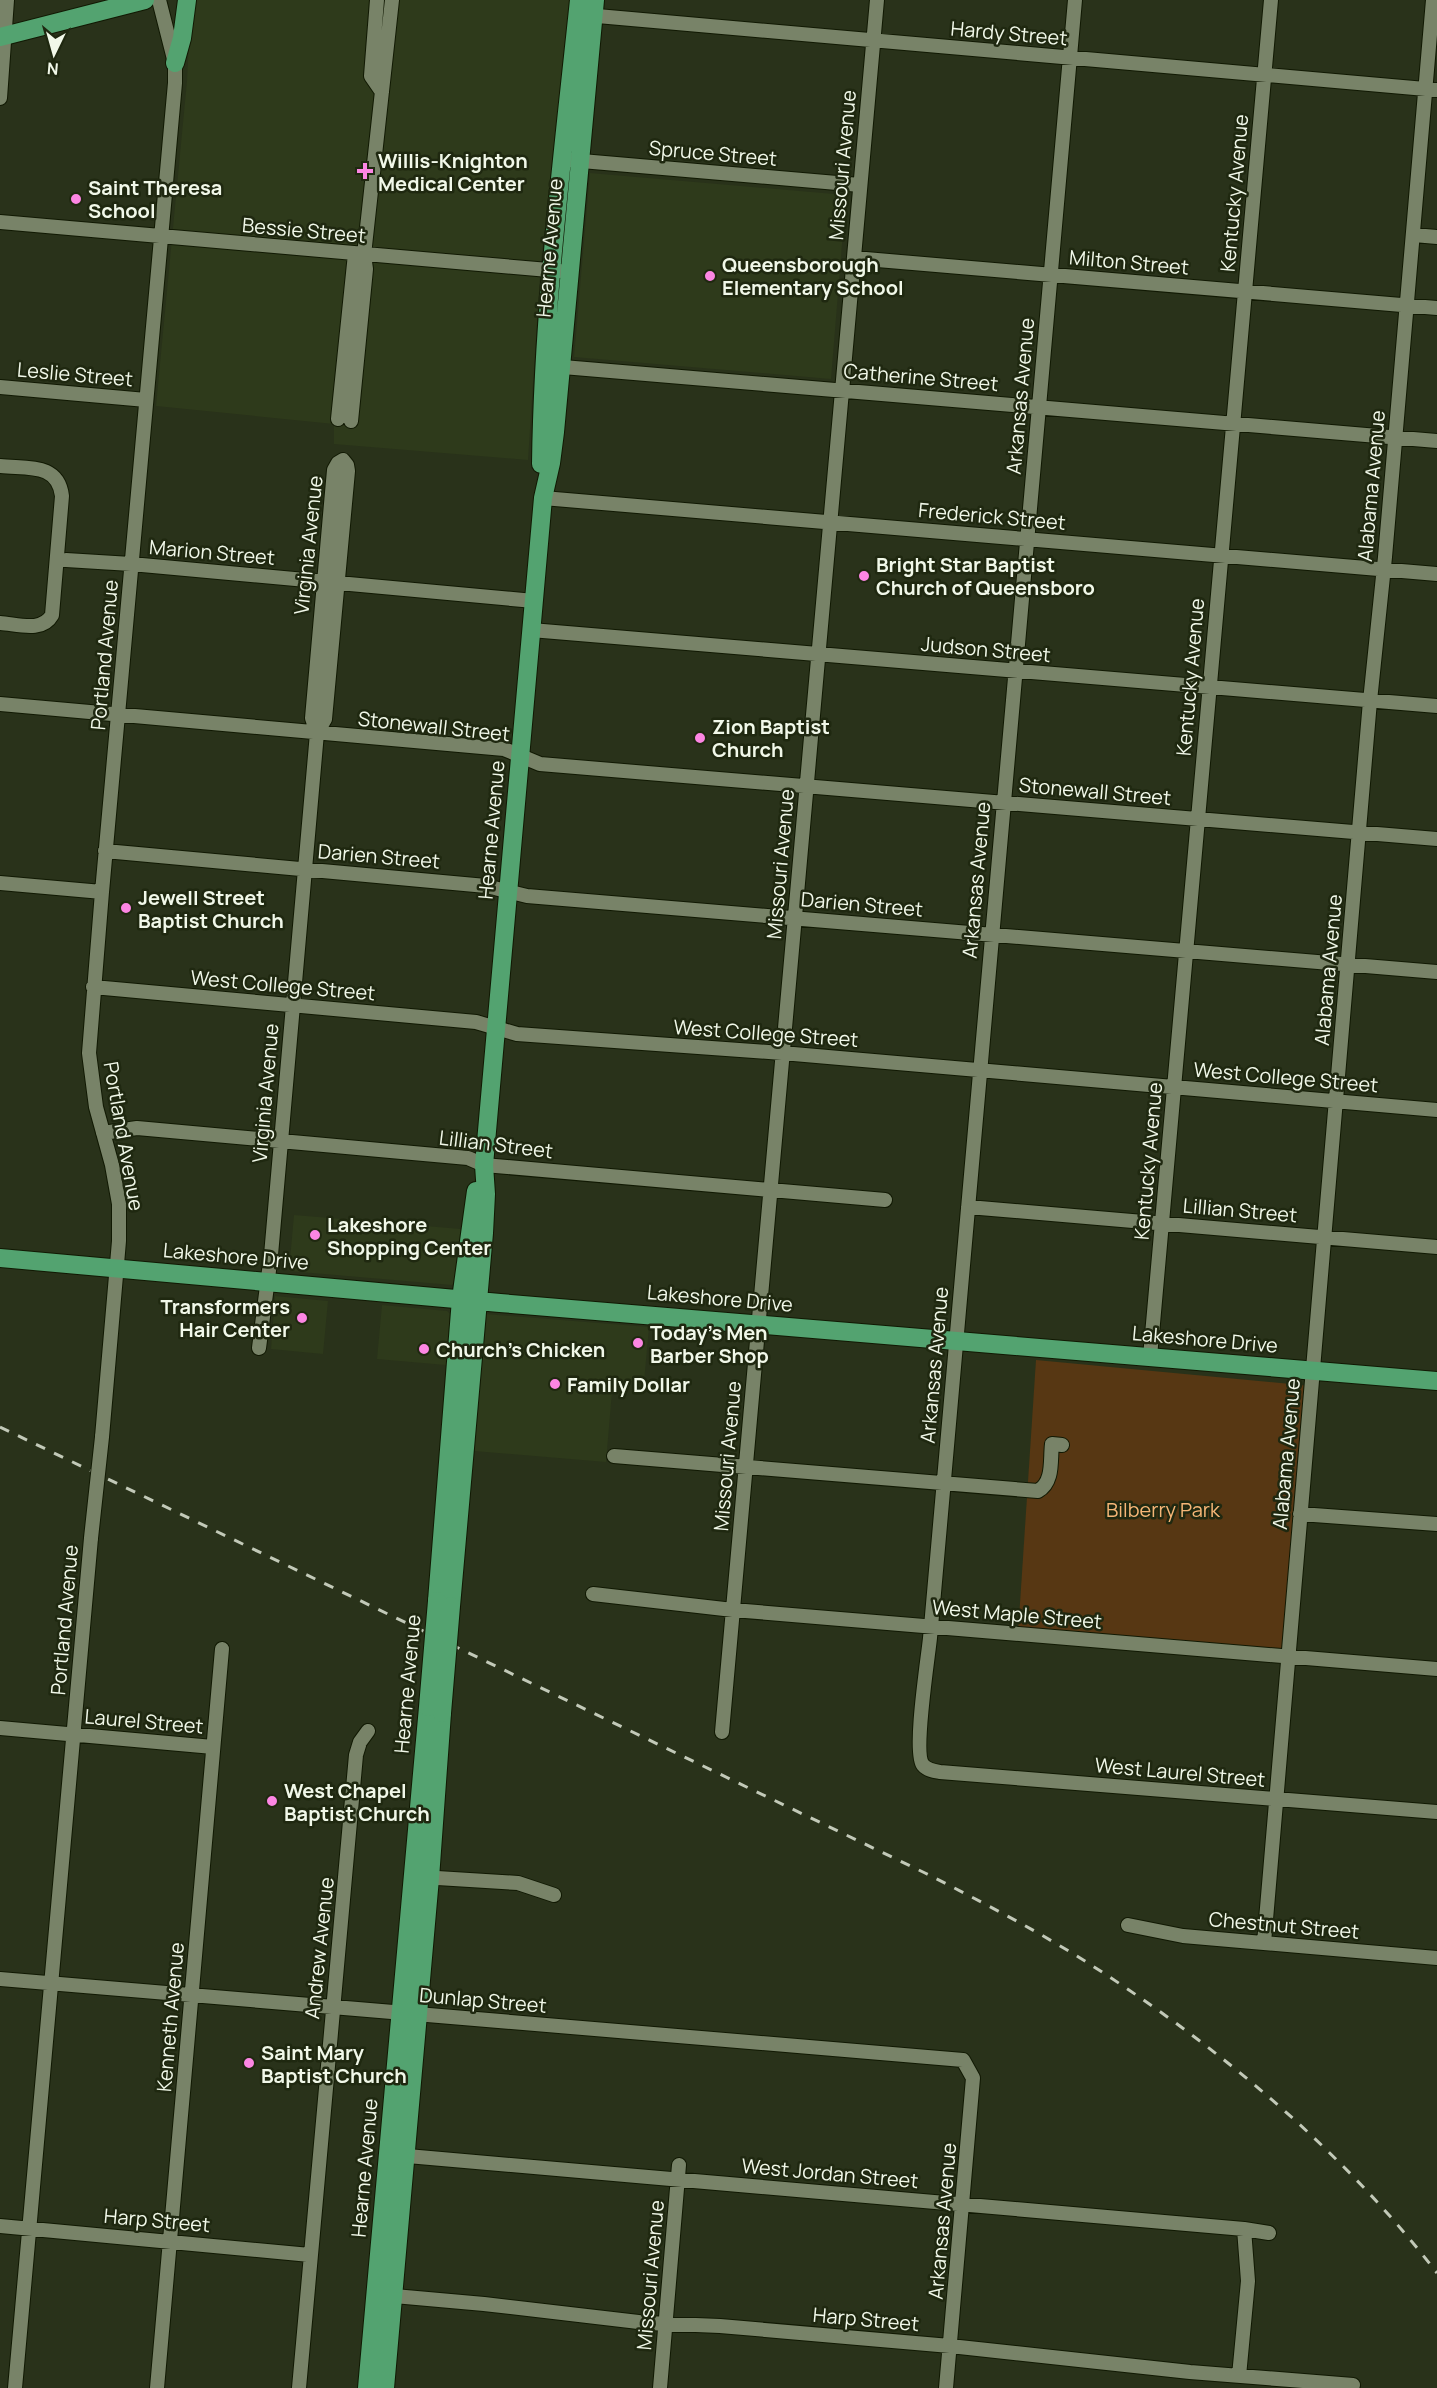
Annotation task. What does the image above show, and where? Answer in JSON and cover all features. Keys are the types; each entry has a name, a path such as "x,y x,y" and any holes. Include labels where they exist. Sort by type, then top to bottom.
{"main road":[{"path":"3,37 145,0"},
{"path":"175,63 182,38 187,0"},
{"name":"Hearne Avenue","path":"367,2388 384,2295 387,2264 422,1877 469,1300 475,1196 484,1165 543,498 551,463 553,366 586,8"},
{"name":"Lakeshore Drive","path":"0,1258 1437,1382"},
{"name":"Hearne Avenue","path":"384,2295 385,2388"}],"street":[{"path":"0,98 7,0"},
{"name":"Portland Avenue","path":"15,2388 116,1268 119,1204 91,1080 89,1053 175,63 159,0"},
{"path":"377,0 371,76 382,92"},
{"path":"345,420 359,254 382,92 392,0"},
{"name":"Missouri Avenue","path":"722,1732 877,0"},
{"name":"Arkansas Avenue","path":"922,1764 918,1748 931,1626 1075,0"},
{"name":"Kentucky Avenue","path":"1150,1358 1271,0"},
{"name":"Alabama Avenue","path":"1264,1943 1370,701 1414,235 1432,89 1433,0"},
{"name":"Hardy Street","path":"586,8 873,40 1432,89"},
{"name":"Spruce Street","path":"571,160 860,185"},
{"name":"Bessie Street","path":"0,222 561,271"},
{"path":"1414,235 1437,237"},
{"name":"Milton Street","path":"854,258 1437,308"},
{"name":"Catherine Street","path":"553,366 1437,441"},
{"name":"Leslie Street","path":"0,387 146,400"},
{"name":"Virginia Avenue","path":"260,1348 317,733 325,719 334,470 343,460 348,471 330,582"},
{"path":"0,466 47,470 56,477 61,485 62,496 52,615 44,625 0,623"},
{"name":"Frederick Street","path":"543,498 1437,574"},
{"name":"Marion Street","path":"66,560 534,601"},
{"name":"Judson Street","path":"531,630 1437,706"},
{"name":"Stonewall Street","path":"0,704 504,749 540,764 1437,839"},
{"name":"Darien Street","path":"105,851 486,886 526,896 1437,972"},
{"path":"0,883 102,892"},
{"name":"West College Street","path":"93,987 476,1022 517,1034 782,1053 1437,1110"},
{"name":"Lillian Street","path":"103,1133 137,1128 468,1158 484,1165 885,1200"},
{"name":"Lillian Street","path":"968,1207 1437,1247"},
{"path":"614,1456 1038,1491 1046,1486 1049,1477 1052,1444 1062,1445"},
{"path":"1300,1514 1437,1524"},
{"name":"West Maple Street","path":"593,1594 733,1610 1437,1669"},
{"name":"Kenneth Avenue","path":"157,2388 222,1649"},
{"name":"Laurel Street","path":"0,1728 213,1747"},
{"name":"Andrew Avenue","path":"299,2388 356,1755 360,1742 369,1731"},
{"name":"West Laurel Street","path":"922,1764 929,1770 940,1772 1437,1812"},
{"path":"422,1877 518,1883 554,1895"},
{"name":"Chestnut Street","path":"1128,1925 1183,1936 1437,1958"},
{"name":"Dunlap Street","path":"0,1979 963,2060"},
{"name":"Arkansas Avenue","path":"946,2388 973,2078 963,2060"},
{"name":"West Jordan Street","path":"396,2155 678,2172 963,2204 1269,2233"},
{"name":"Missouri Avenue","path":"660,2388 678,2172"},
{"name":"Harp Street","path":"0,2226 310,2255"},
{"path":"1239,2376 1248,2281 1244,2229"},
{"name":"Harp Street","path":"384,2295 664,2324 720,2326 950,2346 1239,2376 1353,2385"}],"shaded area":[{"name":"Willis-Knighton Medical Center","path":"191,0 571,0 541,261 528,460 334,444 334,424 156,406 187,81"},
{"name":"Queensborough Elementary School","path":"590,173 846,195 831,379 574,357"},
{"path":"294,1215 461,1229 456,1282 452,1285 289,1271"},
{"path":"275,1296 328,1301 323,1354 271,1349"},
{"path":"382,1305 447,1311 450,1314 446,1365 377,1359"},
{"path":"485,1314 649,1327 644,1382 613,1380 606,1462 474,1451"}],"green space":[{"name":"Bilberry Park","path":"1036,1360 1311,1386 1288,1656 1018,1634"}],"railway":[{"path":"0,1427 925,1873 1048,1939 1088,1963 1184,2029 1276,2103 1361,2184 1437,2273"}],"place":[{"name":"Willis-Knighton Medical Center","path":"365,171"},
{"name":"Saint Theresa School","path":"76,199"},
{"name":"Queensborough Elementary School","path":"710,276"},
{"name":"Bright Star Baptist Church of Queensboro","path":"864,576"},
{"name":"Zion Baptist Church","path":"700,738"},
{"name":"Jewell Street Baptist Church","path":"126,908"},
{"name":"Lakeshore Shopping Center","path":"315,1235"},
{"name":"Transformers Hair Center","path":"302,1318"},
{"name":"Today's Men Barber Shop","path":"638,1343"},
{"name":"Church's Chicken","path":"424,1349"},
{"name":"Family Dollar","path":"555,1384"},
{"name":"West Chapel Baptist Church","path":"272,1801"},
{"name":"Saint Mary Baptist Church","path":"249,2063"}]}
